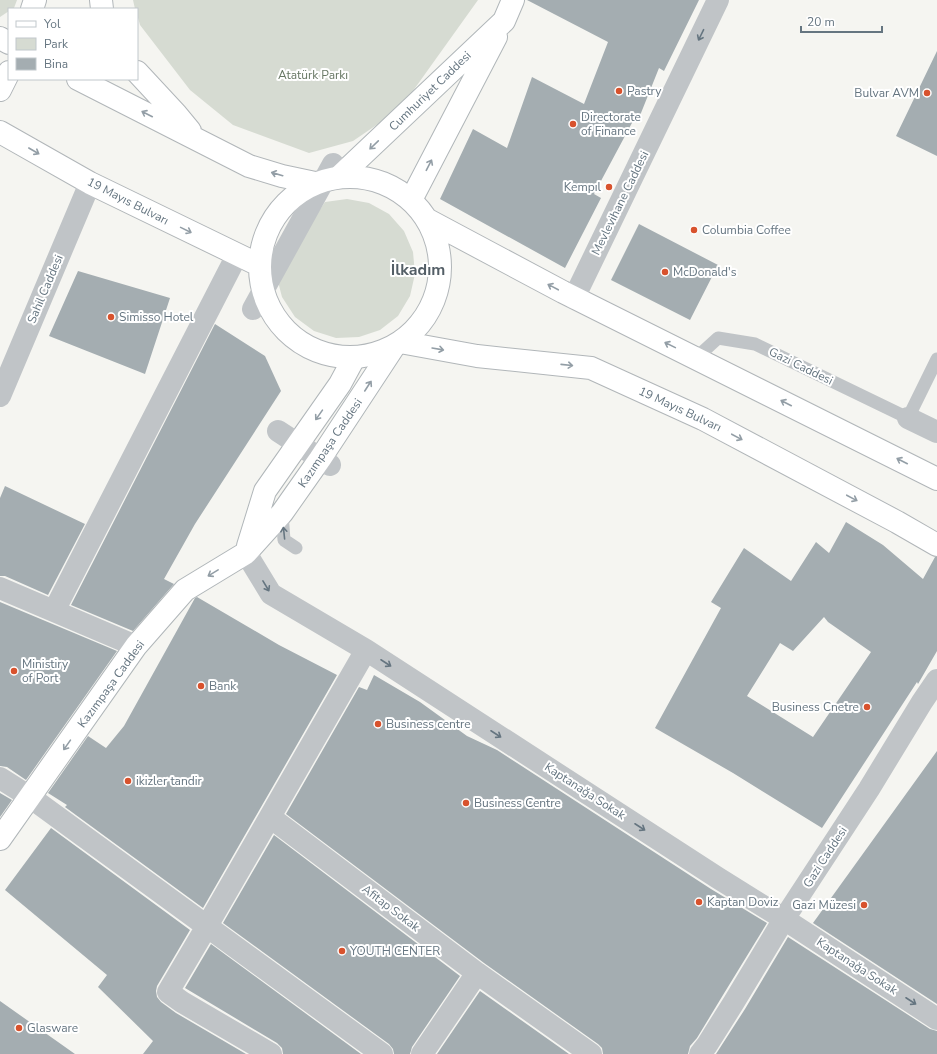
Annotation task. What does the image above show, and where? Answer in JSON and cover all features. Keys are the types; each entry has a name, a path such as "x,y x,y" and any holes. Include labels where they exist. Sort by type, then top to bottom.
{"main road":[{"name":"Cumhuriyet Caddesi","path":"258,300 259,265 263,240 274,216 292,197 327,176 504,21 513,0"},
{"path":"411,200 504,21"},
{"path":"138,73 176,114 197,140"},
{"path":"0,90 8,74"},
{"path":"80,80 249,166 282,176 365,178 389,185 411,200 428,220 438,248 440,277 433,306 416,330 397,345 354,358 325,355 298,342 277,321 263,295 258,300"},
{"name":"19 Mayıs Bulvarı","path":"0,132 90,183 259,265"},
{"path":"428,220 574,298 937,479"},
{"name":"19 Mayıs Bulvarı","path":"397,345 477,356 591,368 703,419 897,522 937,545"},
{"name":"Kazımpaşa Caddesi","path":"0,839 136,646 185,590 246,553 325,462 397,345"},
{"name":"Kazımpaşa Caddesi","path":"246,553 265,491 340,384 354,358"}],"street":[{"name":"Mevlevihane Caddesi","path":"574,298 718,0"},
{"path":"258,300 327,176"},
{"name":"Sahil Caddesi","path":"0,396 90,183"},
{"path":"54,611 237,255"},
{"name":"Gazi Caddesi","path":"908,418 937,432"},
{"path":"278,431 325,462"},
{"name":"Kaptanağa Sokak","path":"246,553 271,594 366,650 937,1018"},
{"path":"0,588 136,646"},
{"path":"271,1054 182,1002 168,992 366,650"},
{"name":"Gazi Caddesi","path":"700,1054 784,919 937,680"},
{"path":"0,778 30,797 382,1054"},
{"name":"Afitap Sokak","path":"270,817 577,1050"},
{"path":"422,1054 477,973"}],"lane":[{"name":"Gazi Caddesi","path":"696,358 718,338 755,344 908,418"},
{"path":"908,418 937,359"},
{"path":"282,512 284,540 296,548"}],"green space":[{"path":"0,0 17,0 14,8 8,8 8,12 0,17"},
{"name":"Atatürk Parkı","path":"133,0 478,0 400,109 353,141 309,153 233,125 190,90 140,25 138,8 135,8"},
{"path":"347,199 369,203 389,214 404,231 413,252 415,274 410,296 398,316 380,330 359,337 336,338 314,331 295,317 282,297 276,274 325,202"}],"building":[{"path":"527,0 699,0 664,71 659,68 637,123 633,121 594,194 601,198 565,268 440,199 473,129 507,148 532,77 584,104 608,42"},
{"name":"Bulvar AVM","path":"937,51 937,156 896,136"},
{"name":"McDonald's","path":"639,224 718,265 690,320 611,280"},
{"name":"Simisso Hotel","path":"78,271 170,298 145,374 49,336"},
{"path":"215,324 265,356 281,391 195,524 164,579 174,584 133,631 71,605"},
{"path":"5,486 85,524 48,595 5,576 0,576 0,498"},
{"path":"846,522 883,545 923,579 935,557 937,557 937,651 918,684 917,682 822,828 733,773 655,728 721,608 711,602 744,548 791,581 816,542 829,553","holes":["824,617 828,622 871,652 813,737 747,696 780,643 793,651"]},
{"path":"197,597 279,645 337,675 203,908 65,807 67,805 48,793 88,736 106,748 124,726 195,598"},
{"path":"0,602 117,651 26,780 7,767 0,766"},
{"path":"374,675 420,702 467,736 497,750 711,889 767,923 697,1038 690,1046 688,1054 603,1054 602,1048 598,1044 484,963 286,814 359,687 367,690"},
{"path":"937,751 937,1004 813,923"},
{"path":"0,793 12,800 0,817"},
{"path":"51,828 190,930 157,986 157,997 161,1002 176,1013 246,1054 143,1054 153,1041 98,987 107,975 5,890"},
{"name":"YOUTH CENTER","path":"274,835 460,976 412,1047 410,1054 394,1054 393,1049 389,1044 223,923"},
{"path":"788,937 930,1029 937,1031 937,1054 716,1054"},
{"path":"211,944 361,1054 283,1054 282,1048 277,1043 185,988"},
{"path":"480,991 569,1054 437,1054"},
{"name":"Glasware","path":"0,1001 75,1054 0,1054"}],"place":[{"name":"Pastry","path":"619,91"},
{"name":"Bulvar AVM","path":"927,93"},
{"name":"Directorate of Finance","path":"573,124"},
{"name":"Kempıl","path":"609,187"},
{"name":"Columbia Coffee","path":"694,230"},
{"name":"McDonald's","path":"665,272"},
{"name":"Simisso Hotel","path":"111,317"},
{"name":"Ministiry of Port","path":"14,671"},
{"name":"Bank","path":"201,686"},
{"name":"Business Cnetre","path":"867,707"},
{"name":"Business centre","path":"378,724"},
{"name":"ikizler tandir","path":"128,781"},
{"name":"Business Centre","path":"466,803"},
{"name":"Kaptan Doviz","path":"699,902"},
{"name":"Gazi Müzesi","path":"864,905"},
{"name":"YOUTH CENTER","path":"342,951"},
{"name":"Glasware","path":"19,1028"}],"district":[{"name":"İlkadım","path":"418,270"}]}
